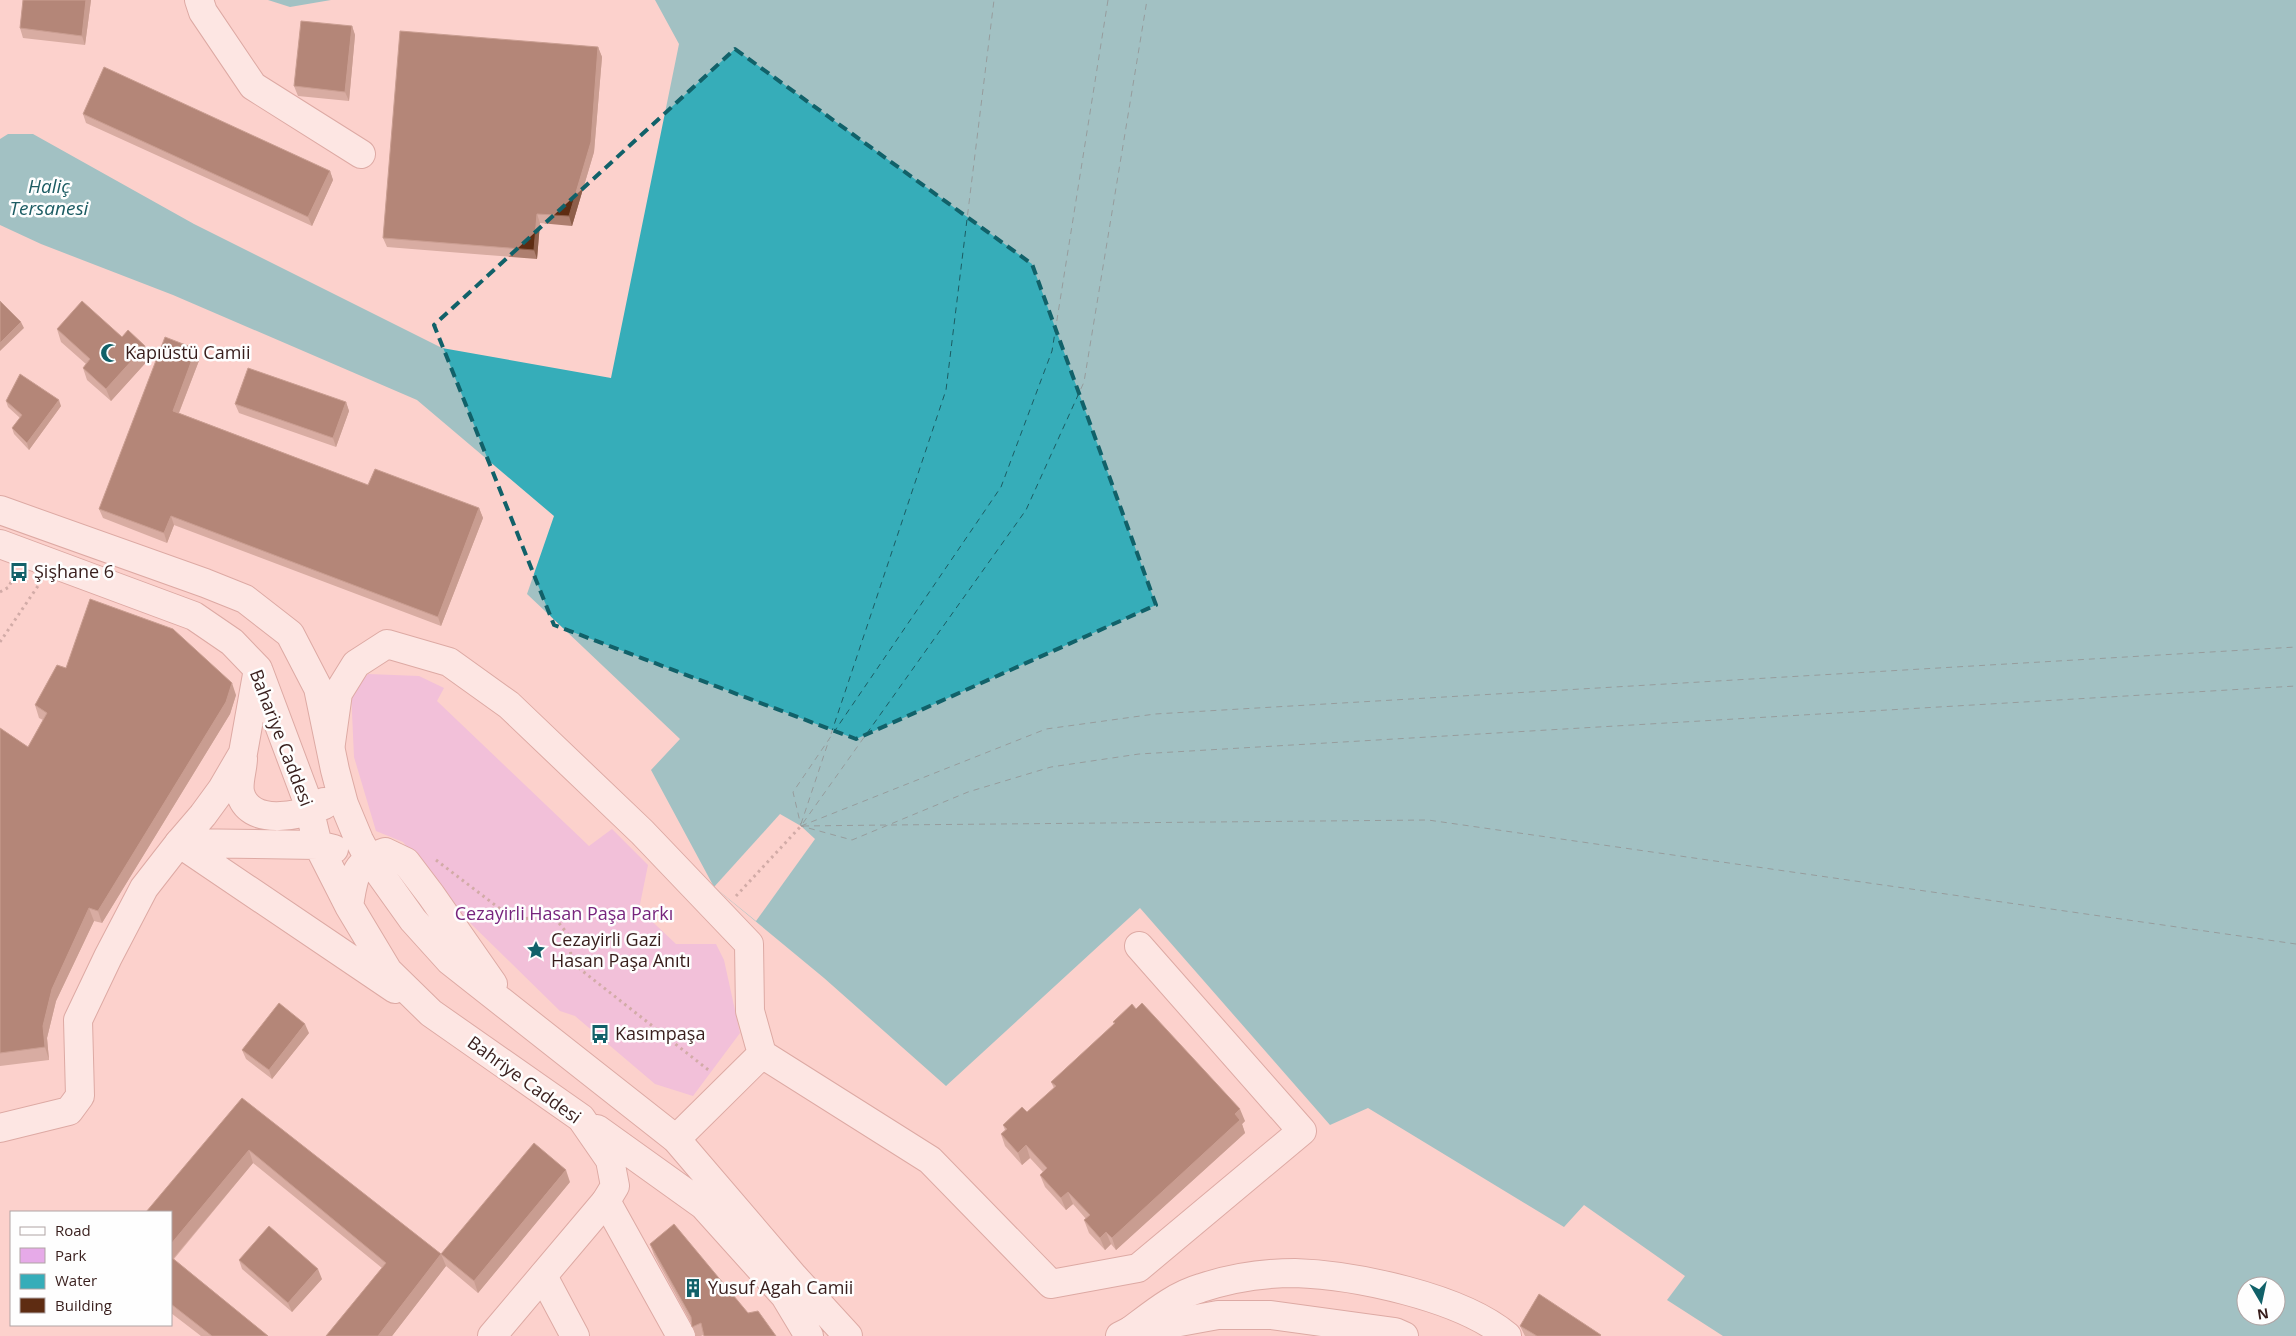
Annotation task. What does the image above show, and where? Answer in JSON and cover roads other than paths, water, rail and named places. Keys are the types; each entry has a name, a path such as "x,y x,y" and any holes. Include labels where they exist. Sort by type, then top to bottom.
{"main road":[{"path":"199,0 203,12 253,86 360,154"},
{"path":"0,510 245,599 290,634 318,688 344,804 368,857 413,920 450,961 676,1139 794,1277 848,1336"},
{"name":"Bahariye Caddesi","path":"0,544 194,616 232,642 258,669 310,811 318,845 349,906"},
{"path":"258,669 243,754 240,790 242,799 252,811 264,816 310,811 324,805 335,770 331,740 338,693 356,664 388,644 450,662 509,706 642,832 749,944 750,1011 762,1054 930,1160 1052,1284 1138,1268 1302,1131 1138,946"},
{"path":"0,1128 69,1111 80,1096 78,1020 108,957 144,888 203,815 222,789 243,754"},
{"path":"179,843 318,845 368,857"},
{"path":"179,843 431,1013"},
{"path":"349,906 355,873 368,857"},
{"name":"Bahriye Caddesi","path":"349,906 388,971 431,1013 581,1118 610,1160 615,1186 606,1201 492,1336"},
{"path":"676,1139 762,1054"},
{"path":"581,1118 702,1205 785,1296 809,1336"},
{"path":"606,1201 681,1336"},
{"path":"1125,1333 1173,1299 1200,1288 1238,1278 1294,1273 1360,1282 1435,1299 1493,1324 1506,1336"},
{"path":"543,1276 575,1336"},
{"path":"1125,1333 1218,1315 1271,1315 1394,1332 1404,1336"}],"water":[{"path":"268,0 331,0 290,7"},
{"name":"Haliç Tersanesi","path":"655,0 2296,0 2296,1336 1723,1336 1667,1300 1685,1276 1584,1205 1564,1227 1368,1108 1330,1125 1140,908 946,1086 824,978 714,887 651,770 680,739 527,594 554,516 417,400 173,295 41,244 0,225 0,139 8,134 33,134 194,224 442,348 611,378 679,44"}],"place":[{"name":"Kapıüstü Camii","path":"110,353"},
{"name":"Şişhane 6","path":"19,572"},
{"name":"Cezayirli Gazi Hasan Paşa Anıtı","path":"536,950"},
{"name":"Kasımpaşa","path":"600,1034"},
{"name":"Yusuf Agah Camii","path":"693,1288"}],"park label":[{"name":"Cezayirli Hasan Paşa Parkı","path":"564,914"}]}
